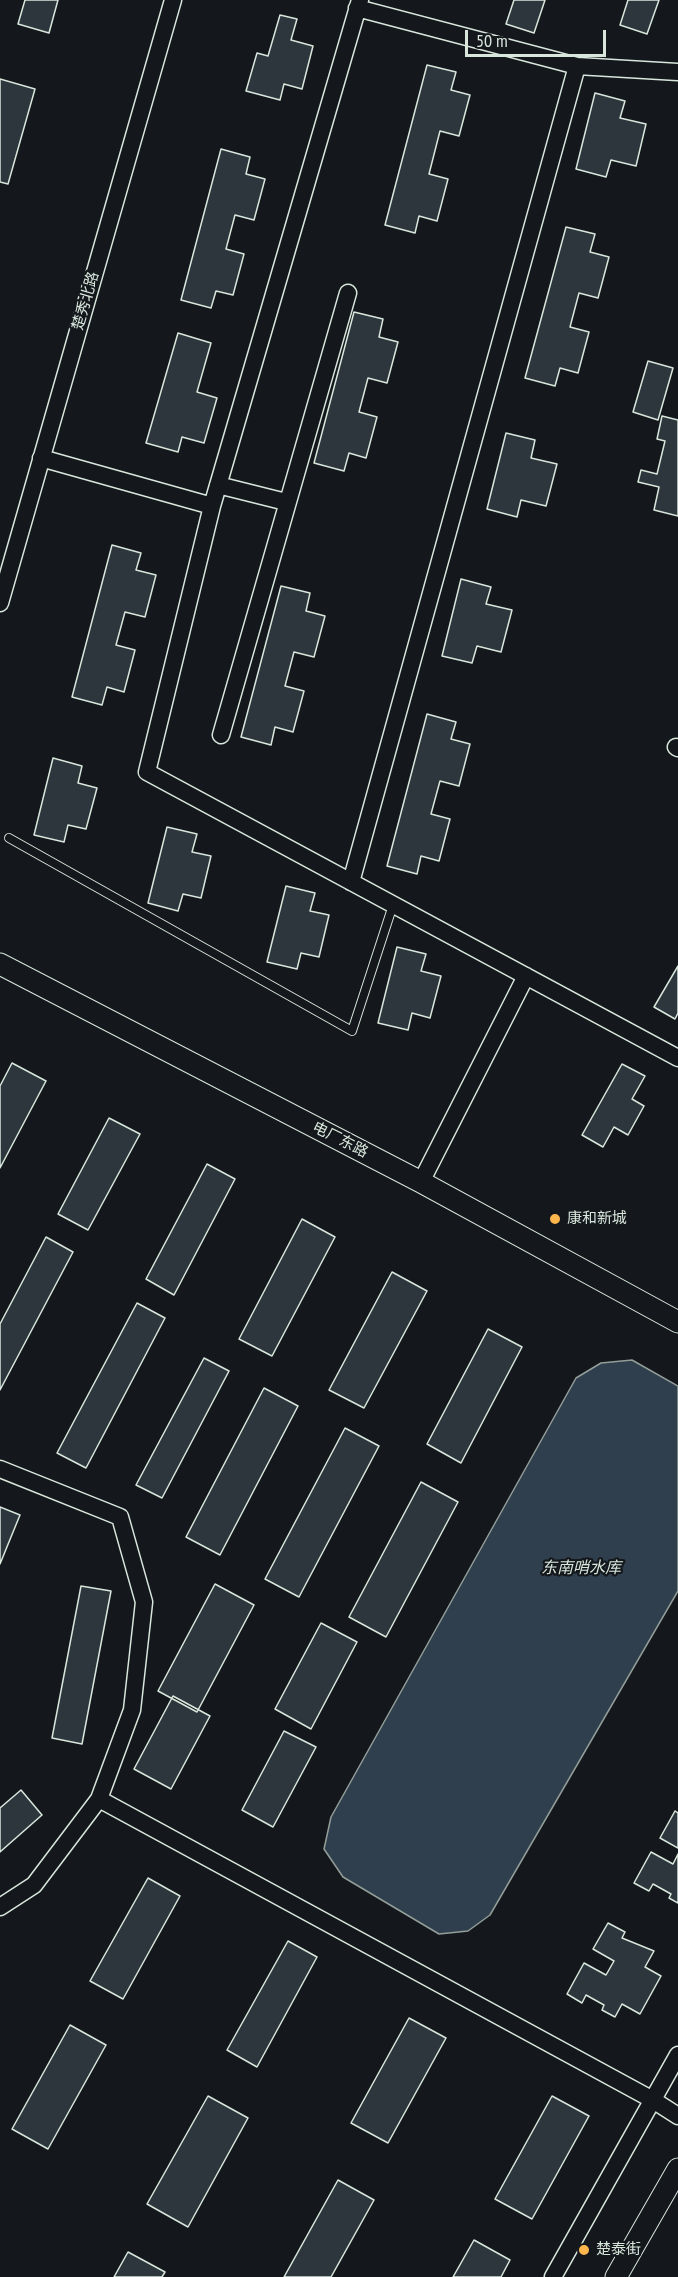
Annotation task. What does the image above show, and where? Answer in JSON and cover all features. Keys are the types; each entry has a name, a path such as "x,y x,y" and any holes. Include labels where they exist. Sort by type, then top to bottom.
{"street":[{"name":"楚秀北路","path":"0,603 173,0"},
{"path":"678,72 578,66 359,4 212,506 147,772 678,1058"},
{"path":"351,882 578,66"},
{"path":"221,735 286,502 348,293"},
{"path":"41,458 212,506"},
{"path":"218,485 286,502"},
{"name":"电厂东路","path":"0,964 421,1182 678,1322"},
{"path":"421,1182 526,976"},
{"path":"0,1469 120,1517 144,1602 132,1710 99,1799 34,1885 0,1907"},
{"path":"99,1799 678,2116"},
{"path":"553,2277 678,2055"},
{"path":"616,2277 678,2169"}],"lane":[{"path":"9,838 352,1031 393,904"}],"water":[{"name":"东南哨水库","path":"632,1360 678,1386 678,1591 490,1915 468,1931 439,1934 343,1877 324,1849 331,1817 576,1378 601,1363"}],"building":[{"path":"25,0 58,0 49,33 18,24"},
{"path":"514,0 545,0 534,33 506,24"},
{"path":"628,0 659,0 647,34 620,25"},
{"path":"280,15 297,19 291,40 313,46 302,89 284,84 280,100 246,91 257,53 268,56"},
{"path":"427,65 456,72 451,90 470,95 459,136 440,131 429,174 448,179 437,221 419,216 415,233 385,225"},
{"path":"0,79 35,89 8,184 0,182"},
{"path":"595,93 625,101 620,118 646,124 636,166 611,160 606,177 576,169"},
{"path":"221,149 250,157 246,174 265,179 254,220 235,215 226,249 244,254 233,295 216,291 211,308 181,300"},
{"path":"566,227 595,234 590,252 609,257 598,298 579,293 570,327 589,332 578,373 560,368 555,386 525,378"},
{"path":"354,312 383,319 379,337 398,342 387,383 368,378 359,412 377,417 366,458 349,453 344,471 314,463"},
{"path":"178,333 211,343 197,392 217,398 204,443 182,437 178,452 146,443"},
{"path":"648,361 673,368 658,420 633,412"},
{"path":"662,416 678,420 678,516 654,510 659,487 638,482 641,470 657,474 665,441 657,439"},
{"path":"506,433 535,440 531,458 557,464 546,506 521,500 517,517 487,509"},
{"path":"112,545 141,553 136,570 156,575 145,617 125,612 116,645 135,650 124,692 107,687 102,705 72,697"},
{"path":"461,579 491,587 486,604 512,610 501,652 477,646 472,663 442,656"},
{"path":"281,586 310,593 306,611 325,616 314,657 294,652 285,686 304,691 293,732 275,727 271,745 241,737"},
{"path":"427,714 456,722 451,739 470,744 459,786 440,781 431,814 450,819 439,861 421,856 417,874 387,866"},
{"path":"53,758 82,766 78,783 97,788 86,829 68,825 64,842 34,835"},
{"path":"167,827 197,834 192,852 211,856 201,898 183,894 178,911 148,903"},
{"path":"286,886 315,893 310,911 329,915 319,957 301,953 297,969 267,962"},
{"path":"397,947 426,954 421,971 441,976 430,1018 412,1013 408,1030 378,1023"},
{"path":"678,966 678,1013 675,1019 654,1007"},
{"path":"12,1063 46,1081 0,1168 0,1086"},
{"path":"622,1064 645,1076 632,1099 644,1106 628,1135 614,1127 603,1147 582,1135"},
{"path":"109,1118 140,1134 88,1230 58,1214"},
{"path":"207,1164 235,1179 174,1295 146,1279"},
{"path":"302,1219 335,1237 272,1356 239,1339"},
{"path":"46,1237 73,1252 0,1390 0,1324"},
{"path":"392,1272 427,1291 364,1408 329,1390"},
{"path":"137,1303 165,1318 86,1468 57,1453"},
{"path":"488,1329 522,1347 461,1463 427,1444"},
{"path":"204,1358 229,1371 162,1498 136,1485"},
{"path":"264,1388 298,1406 220,1555 186,1537"},
{"path":"345,1428 379,1446 299,1597 265,1579"},
{"path":"421,1482 458,1502 386,1637 349,1617"},
{"path":"0,1507 20,1515 0,1564"},
{"path":"215,1584 254,1605 197,1712 158,1691"},
{"path":"81,1586 111,1591 82,1744 52,1738"},
{"path":"321,1623 357,1642 311,1729 275,1709"},
{"path":"173,1696 210,1716 171,1789 134,1769"},
{"path":"284,1731 316,1747 273,1827 242,1810"},
{"path":"21,1790 42,1815 0,1852 0,1808"},
{"path":"675,1811 678,1813 678,1848 660,1838"},
{"path":"651,1852 673,1864 678,1854 678,1903 669,1898 671,1894 653,1884 649,1891 634,1883"},
{"path":"148,1878 180,1896 123,1999 90,1981"},
{"path":"608,1923 625,1932 622,1938 654,1951 645,1967 661,1976 640,2014 622,2004 615,2017 602,2010 604,2005 586,1995 582,2003 567,1994 584,1963 606,1975 614,1961 593,1949"},
{"path":"288,1941 317,1957 257,2067 227,2050"},
{"path":"409,2018 446,2038 388,2143 351,2123"},
{"path":"70,2025 106,2045 48,2149 12,2129"},
{"path":"208,2096 248,2118 188,2227 147,2204"},
{"path":"552,2096 589,2116 532,2219 495,2199"},
{"path":"338,2180 374,2200 331,2277 284,2277"},
{"path":"474,2240 510,2260 501,2277 453,2277"},
{"path":"128,2252 165,2272 162,2277 114,2277"}],"place":[{"name":"康和新城","path":"555,1219"},
{"name":"楚泰街","path":"584,2250"}]}
